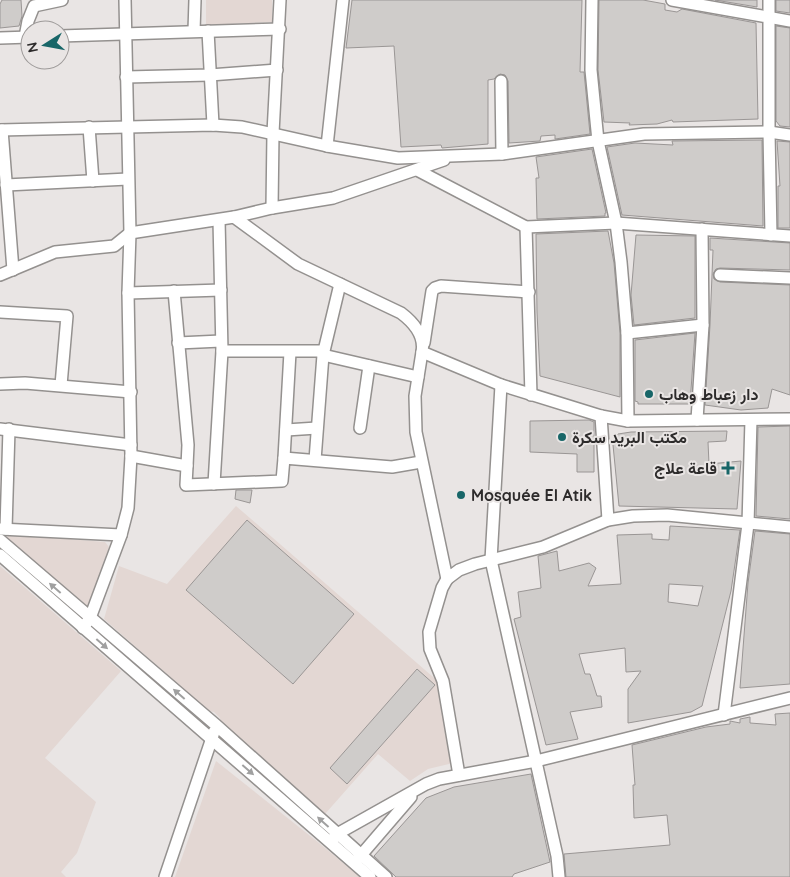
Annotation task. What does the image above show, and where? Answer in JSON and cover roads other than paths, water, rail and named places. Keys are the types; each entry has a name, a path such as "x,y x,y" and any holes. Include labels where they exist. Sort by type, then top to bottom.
{"street":[{"path":"28,20 35,3 62,0"},
{"path":"83,628 90,618 128,508 131,392 125,0"},
{"path":"194,31 195,0"},
{"path":"272,208 273,133 280,29 280,0"},
{"path":"327,146 343,0"},
{"path":"592,0 591,70 598,140 616,222 627,333 628,421"},
{"path":"672,0 790,21"},
{"path":"769,0 771,235"},
{"path":"70,36 280,29"},
{"path":"208,31 213,125"},
{"path":"0,38 20,37"},
{"path":"126,77 210,75 277,70"},
{"path":"501,81 502,154"},
{"path":"13,270 5,237 6,185 1,130 213,125 242,127 327,146 398,158 502,154 644,134 769,132 790,135"},
{"path":"89,127 93,181"},
{"path":"0,275 55,252 114,246 130,233 219,220 272,208 333,198 457,156"},
{"path":"417,170 526,227 616,222 790,236"},
{"path":"6,185 128,180"},
{"path":"234,217 298,264 401,313 411,321 419,334 422,350"},
{"path":"214,484 222,346 219,220"},
{"path":"526,227 530,394"},
{"path":"697,420 703,325 702,229"},
{"path":"720,275 790,278"},
{"path":"315,460 323,353 340,284"},
{"path":"447,579 421,462 414,413 432,292 435,288 452,287 528,292"},
{"path":"128,293 221,290"},
{"path":"174,291 188,445 186,485 282,481 290,352"},
{"path":"0,312 67,316 61,386"},
{"path":"627,333 703,325"},
{"path":"178,343 323,353 418,377"},
{"path":"422,350 501,385 601,416 628,421 790,419"},
{"path":"360,428 369,366"},
{"path":"0,384 26,383 131,392"},
{"path":"501,385 491,560 557,856 560,877"},
{"path":"601,416 608,520"},
{"path":"724,715 748,524 751,420"},
{"path":"286,430 317,428"},
{"path":"120,535 3,529 5,429 131,450 188,466"},
{"path":"284,458 392,467 421,462"},
{"path":"459,775 443,681 430,649 429,632 442,588 447,579 459,570 564,540 608,520 632,516 667,516 790,527"},
{"path":"0,540 216,725 334,838"},
{"path":"0,554 211,738 358,859 386,877"},
{"path":"334,838 439,779 536,761 790,698"},
{"path":"164,877 216,725"},
{"path":"358,859 417,790"},
{"path":"358,859 370,877"}],"place":[{"name":"دار زعباط وهاب","path":"649,394"},
{"name":"مكتب البريد سكرة","path":"562,437"},
{"name":"قاعة علاج","path":"728,468"},
{"name":"Mosquée El Atik","path":"461,495"}]}
